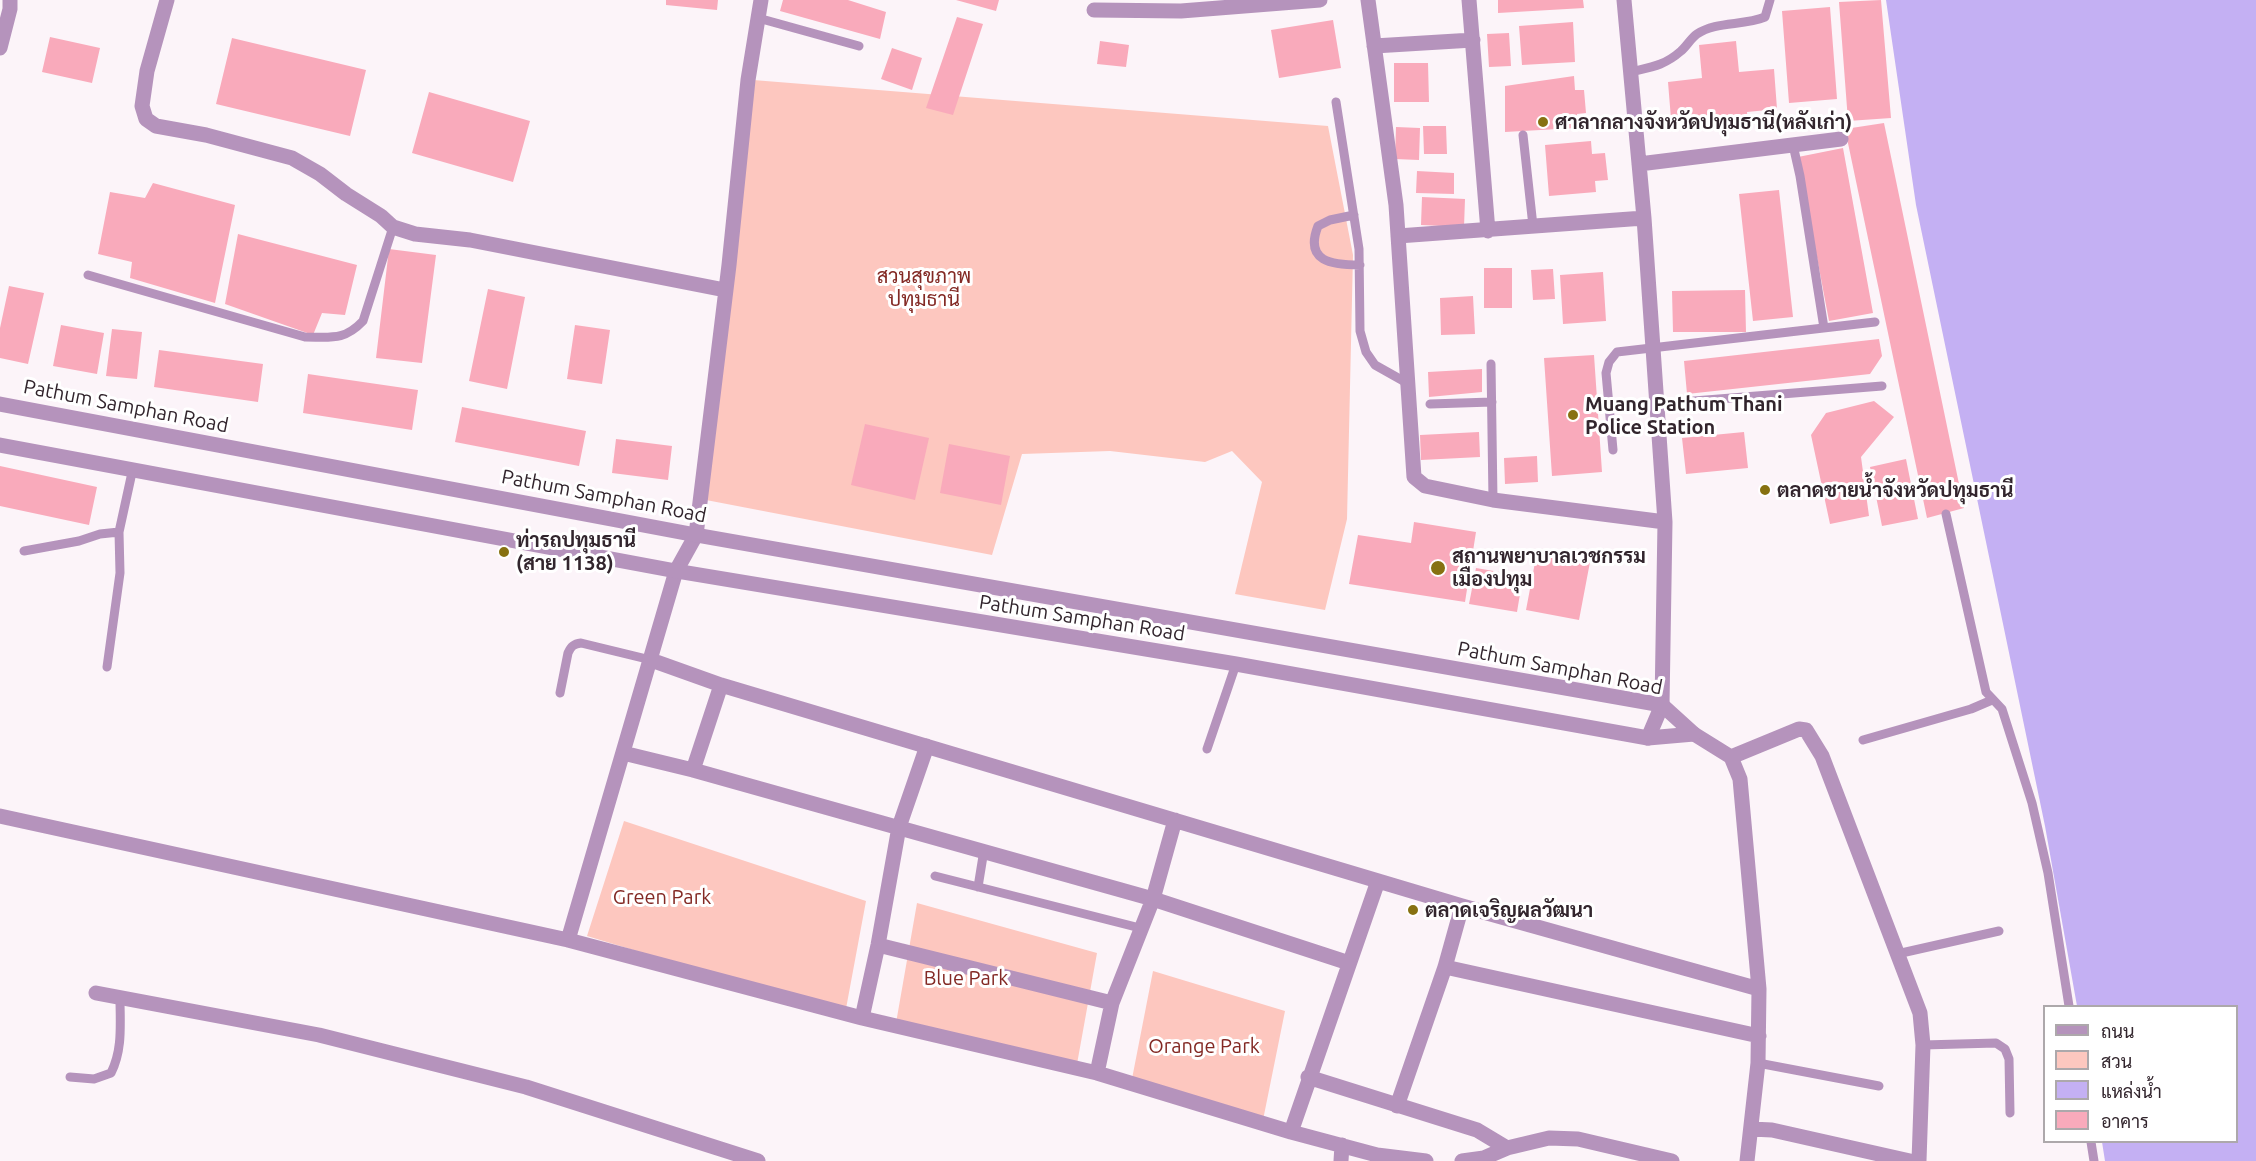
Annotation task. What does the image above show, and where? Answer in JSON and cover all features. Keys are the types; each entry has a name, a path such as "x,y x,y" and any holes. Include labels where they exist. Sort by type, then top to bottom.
{"street":[{"path":"0,48 10,9 10,0"},
{"path":"167,0 147,71 142,106 146,119 156,126 206,135 292,158 320,174 381,216 393,227 415,234 470,240 725,290"},
{"path":"568,940 676,571 696,535 748,80 761,0"},
{"path":"1094,10 1180,11 1320,0"},
{"path":"1368,0 1396,205 1413,471 1417,481 1425,486 1493,500 1665,522"},
{"path":"1469,0 1488,231"},
{"path":"1624,0 1644,218 1665,522 1662,705 1648,738"},
{"path":"1374,46 1473,40"},
{"path":"1639,164 1841,139"},
{"path":"1398,236 1644,218"},
{"name":"Pathum Samphan Road","path":"0,404 696,535 1662,705 1694,734"},
{"name":"Pathum Samphan Road","path":"0,445 676,571 1236,664 1648,738 1694,734"},
{"path":"651,660 721,685 1462,906 1759,989"},
{"path":"693,770 721,685"},
{"path":"1731,757 1793,730 1806,730 1822,756 1920,1013 1923,1045 1919,1161"},
{"path":"1694,734 1731,757 1740,779 1759,989 1758,1063 1746,1161"},
{"path":"862,1018 900,827 927,746"},
{"path":"623,753 984,850 1153,899 1349,963"},
{"path":"0,816 568,940 862,1018 1097,1073 1291,1132 1377,1155 1426,1161"},
{"path":"1097,1073 1112,1003 1153,899 1175,820"},
{"path":"1291,1132 1308,1077 1378,881"},
{"path":"1397,1106 1445,967 1462,906"},
{"path":"878,945 1112,1003"},
{"path":"1445,967 1759,1036"},
{"path":"96,993 319,1035 526,1087 758,1161"},
{"path":"1308,1077 1477,1130 1508,1148"},
{"path":"1751,1129 1772,1130 1910,1161"},
{"path":"1462,1161 1484,1158 1508,1148 1549,1138 1578,1139 1672,1161"},
{"path":"1341,1161 1342,1145"}],"lane":[{"path":"1630,72 1668,62 1695,34 1712,27 1753,22 1765,17 1770,0"},
{"path":"758,18 860,46"},
{"path":"1336,102 1360,265 1360,331 1366,352 1375,365 1407,383"},
{"path":"1523,135 1533,226"},
{"path":"1793,145 1824,328"},
{"path":"1354,215 1330,220 1318,226 1314,237 1314,249 1321,259 1334,265 1360,265"},
{"path":"88,275 304,337 336,337 353,332 363,321 393,227"},
{"path":"1613,450 1606,373 1609,362 1617,352 1875,322"},
{"path":"1491,364 1493,500"},
{"path":"1656,404 1882,386"},
{"path":"1430,404 1492,402"},
{"path":"107,667 120,573 119,532 133,468"},
{"path":"1946,514 1986,692 2002,709 2032,803 2048,873 2069,1005"},
{"path":"24,551 119,532"},
{"path":"560,693 568,653 570,647 575,644 651,660"},
{"path":"1207,749 1236,664"},
{"path":"1863,740 1971,709 1992,700"},
{"path":"978,887 984,850"},
{"path":"935,876 1140,928"},
{"path":"1897,954 1999,931"},
{"path":"70,1077 94,1079 111,1073 120,1045 120,997"},
{"path":"1923,1045 1996,1043 2005,1049 2009,1059 2010,1113"},
{"path":"1758,1063 1879,1086"},
{"path":"2091,1143 2094,1161"}],"green space":[{"name":"สวนสุขภาพ ปทุมธานี","path":"753,80 1328,126 1353,255 1347,519 1325,610 1235,594 1262,482 1232,451 1205,462 1110,451 1022,454 992,555 706,500"},
{"name":"Green Park","path":"624,821 866,901 845,1014 587,936"},
{"name":"Blue Park","path":"917,903 1097,953 1077,1064 896,1023"},
{"name":"Orange Park","path":"1153,971 1285,1011 1263,1120 1130,1089"}],"water":[{"path":"1886,0 2256,0 2256,1161 2105,1161 2102,1143 2238,1143 2238,1005 2077,1005 2045,826 1916,205"}],"building":[{"path":"666,0 718,0 717,10 666,5"},
{"path":"783,0 848,0 886,12 880,39 780,11"},
{"path":"956,0 999,0 996,11"},
{"path":"1498,0 1583,0 1584,8 1498,13"},
{"path":"1881,0 1891,118 1848,121 1839,2"},
{"path":"1830,7 1837,99 1789,103 1782,11"},
{"path":"957,17 983,24 953,115 926,108"},
{"path":"1333,20 1341,68 1279,78 1271,30"},
{"path":"1573,22 1575,62 1522,65 1519,26"},
{"path":"1509,33 1511,66 1489,67 1487,34"},
{"path":"50,37 100,48 92,83 42,72"},
{"path":"232,38 366,70 350,136 216,104"},
{"path":"1100,41 1129,45 1126,67 1097,64"},
{"path":"1736,41 1739,72 1774,69 1777,109 1747,112 1748,124 1709,128 1708,116 1671,119 1668,82 1702,78 1699,45"},
{"path":"892,48 922,58 912,90 881,79"},
{"path":"1394,63 1428,63 1429,102 1394,102"},
{"path":"1574,76 1575,90 1584,90 1586,113 1577,114 1576,128 1505,132 1505,86"},
{"path":"429,92 530,121 513,182 412,153"},
{"path":"1884,123 1964,508 1927,518 1845,129"},
{"path":"1423,126 1446,126 1447,154 1424,154"},
{"path":"1396,127 1420,128 1419,160 1395,159"},
{"path":"1591,141 1592,154 1605,153 1608,180 1595,181 1596,192 1549,196 1545,145"},
{"path":"1843,148 1873,313 1829,321 1798,157"},
{"path":"1417,171 1454,173 1454,194 1416,193"},
{"path":"153,183 235,205 215,303 130,278 132,262 98,254 110,192 145,198"},
{"path":"1779,190 1793,317 1753,321 1739,194"},
{"path":"1422,197 1465,199 1464,227 1421,225"},
{"path":"238,234 357,265 345,315 322,313 313,335 225,304"},
{"path":"389,249 436,255 422,363 376,358"},
{"path":"1484,268 1512,268 1512,308 1484,308"},
{"path":"1553,269 1555,299 1533,300 1531,270"},
{"path":"1603,272 1606,321 1563,324 1560,275"},
{"path":"9,286 44,293 28,364 0,358 0,328"},
{"path":"488,289 525,297 507,389 469,381"},
{"path":"1745,290 1746,332 1673,332 1672,291"},
{"path":"1473,296 1475,334 1441,335 1440,298"},
{"path":"61,325 104,333 97,374 53,366"},
{"path":"575,325 610,330 602,384 567,379"},
{"path":"112,329 142,332 137,379 106,376"},
{"path":"1879,339 1882,356 1870,374 1687,394 1684,361"},
{"path":"159,350 263,364 258,402 154,387"},
{"name":"Muang Pathum Thani Police Station","path":"1594,355 1602,472 1552,476 1544,358"},
{"path":"1482,369 1482,392 1429,397 1428,372"},
{"path":"308,374 418,390 412,430 303,413"},
{"path":"1874,401 1894,417 1861,457 1869,516 1830,524 1811,435 1826,413"},
{"path":"462,407 586,431 579,466 455,442"},
{"path":"865,424 929,438 915,500 851,485"},
{"path":"1479,432 1480,457 1421,460 1420,435"},
{"path":"1744,432 1748,468 1686,474 1682,438"},
{"path":"616,439 672,446 668,480 612,473"},
{"path":"949,444 1010,456 1001,505 940,493"},
{"path":"1537,456 1538,482 1505,484 1504,458"},
{"path":"1906,459 1918,519 1882,526 1870,467"},
{"path":"0,466 97,487 89,525 0,506"},
{"name":"สถานพยาบาลเวชกรรม เมืองปทุม","path":"1414,522 1476,532 1465,602 1349,584 1358,535 1411,543"},
{"path":"1537,552 1590,562 1579,620 1526,610"},
{"path":"1476,568 1523,576 1517,612 1469,604"}],"place":[{"name":"ศาลากลางจังหวัดปทุมธานี(หลังเก่า)","path":"1543,122"},
{"name":"Muang Pathum Thani Police Station","path":"1573,415"},
{"name":"ตลาดชายน้ำจังหวัดปทุมธานี","path":"1765,490"},
{"name":"ท่ารถปทุมธานี (สาย 1138)","path":"504,552"},
{"name":"สถานพยาบาลเวชกรรม เมืองปทุม","path":"1438,568"},
{"name":"ตลาดเจริญผลวัฒนา","path":"1413,910"}]}
